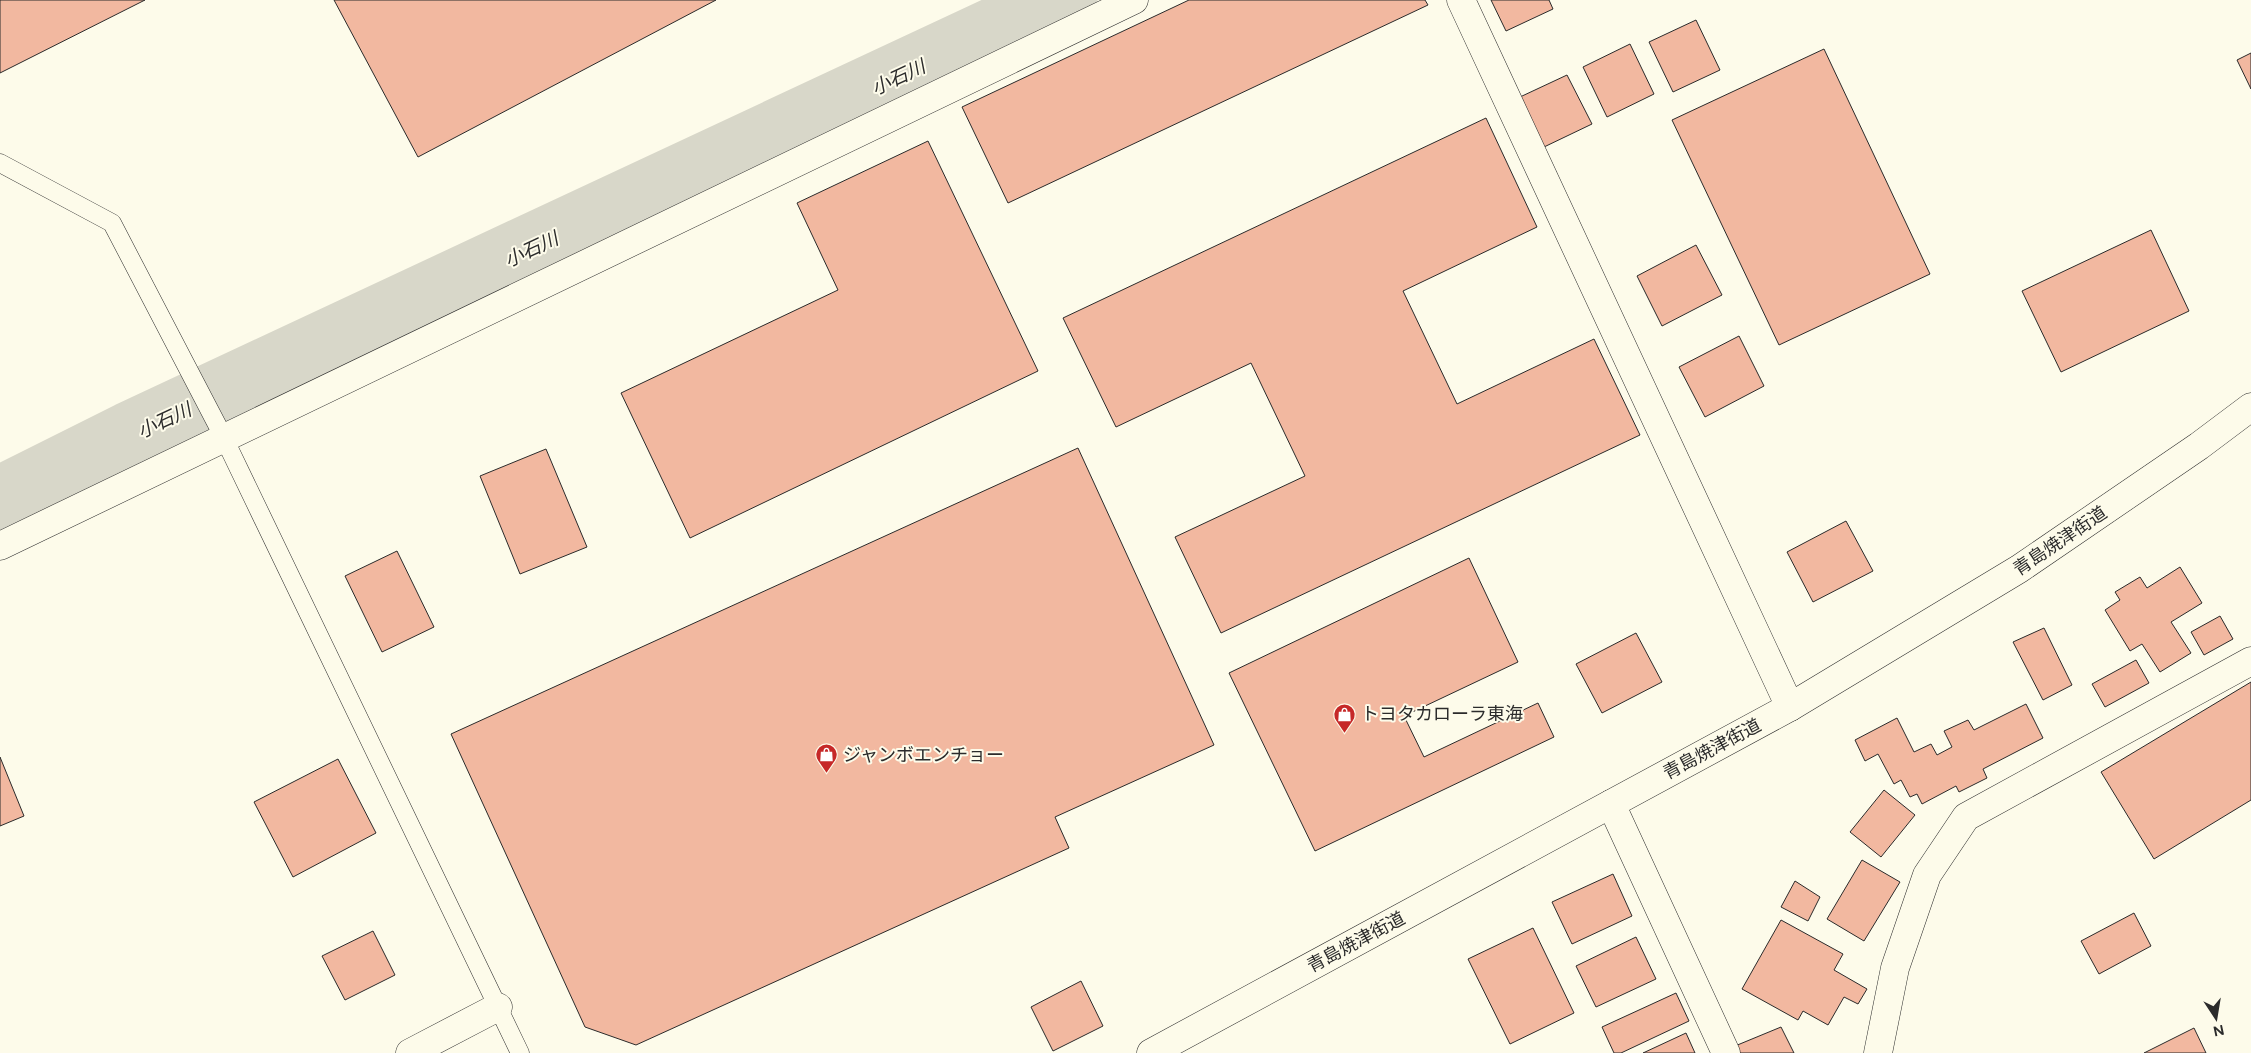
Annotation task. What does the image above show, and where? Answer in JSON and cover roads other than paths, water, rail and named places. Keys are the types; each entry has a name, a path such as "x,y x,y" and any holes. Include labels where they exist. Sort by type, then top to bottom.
{"street":[{"path":"0,546 1134,0"},
{"path":"1461,0 1790,707"},
{"name":"青島焼津街道","path":"1151,1053 1790,707 2020,569 2199,446 2251,407"},
{"path":"1878,1053 1895,968 1927,875 1966,817 2251,661"},
{"path":"1611,804 1726,1053"},
{"path":"410,1053 498,1007"}],"lane":[{"path":"0,163 112,223 224,438 520,1053"}],"waterway":[{"name":"小石川","path":"0,501 130,436 1063,0"}],"place":[{"name":"トヨタカローラ東海","path":"1345,733"},
{"name":"ジャンボエンチョー","path":"827,774"}]}
